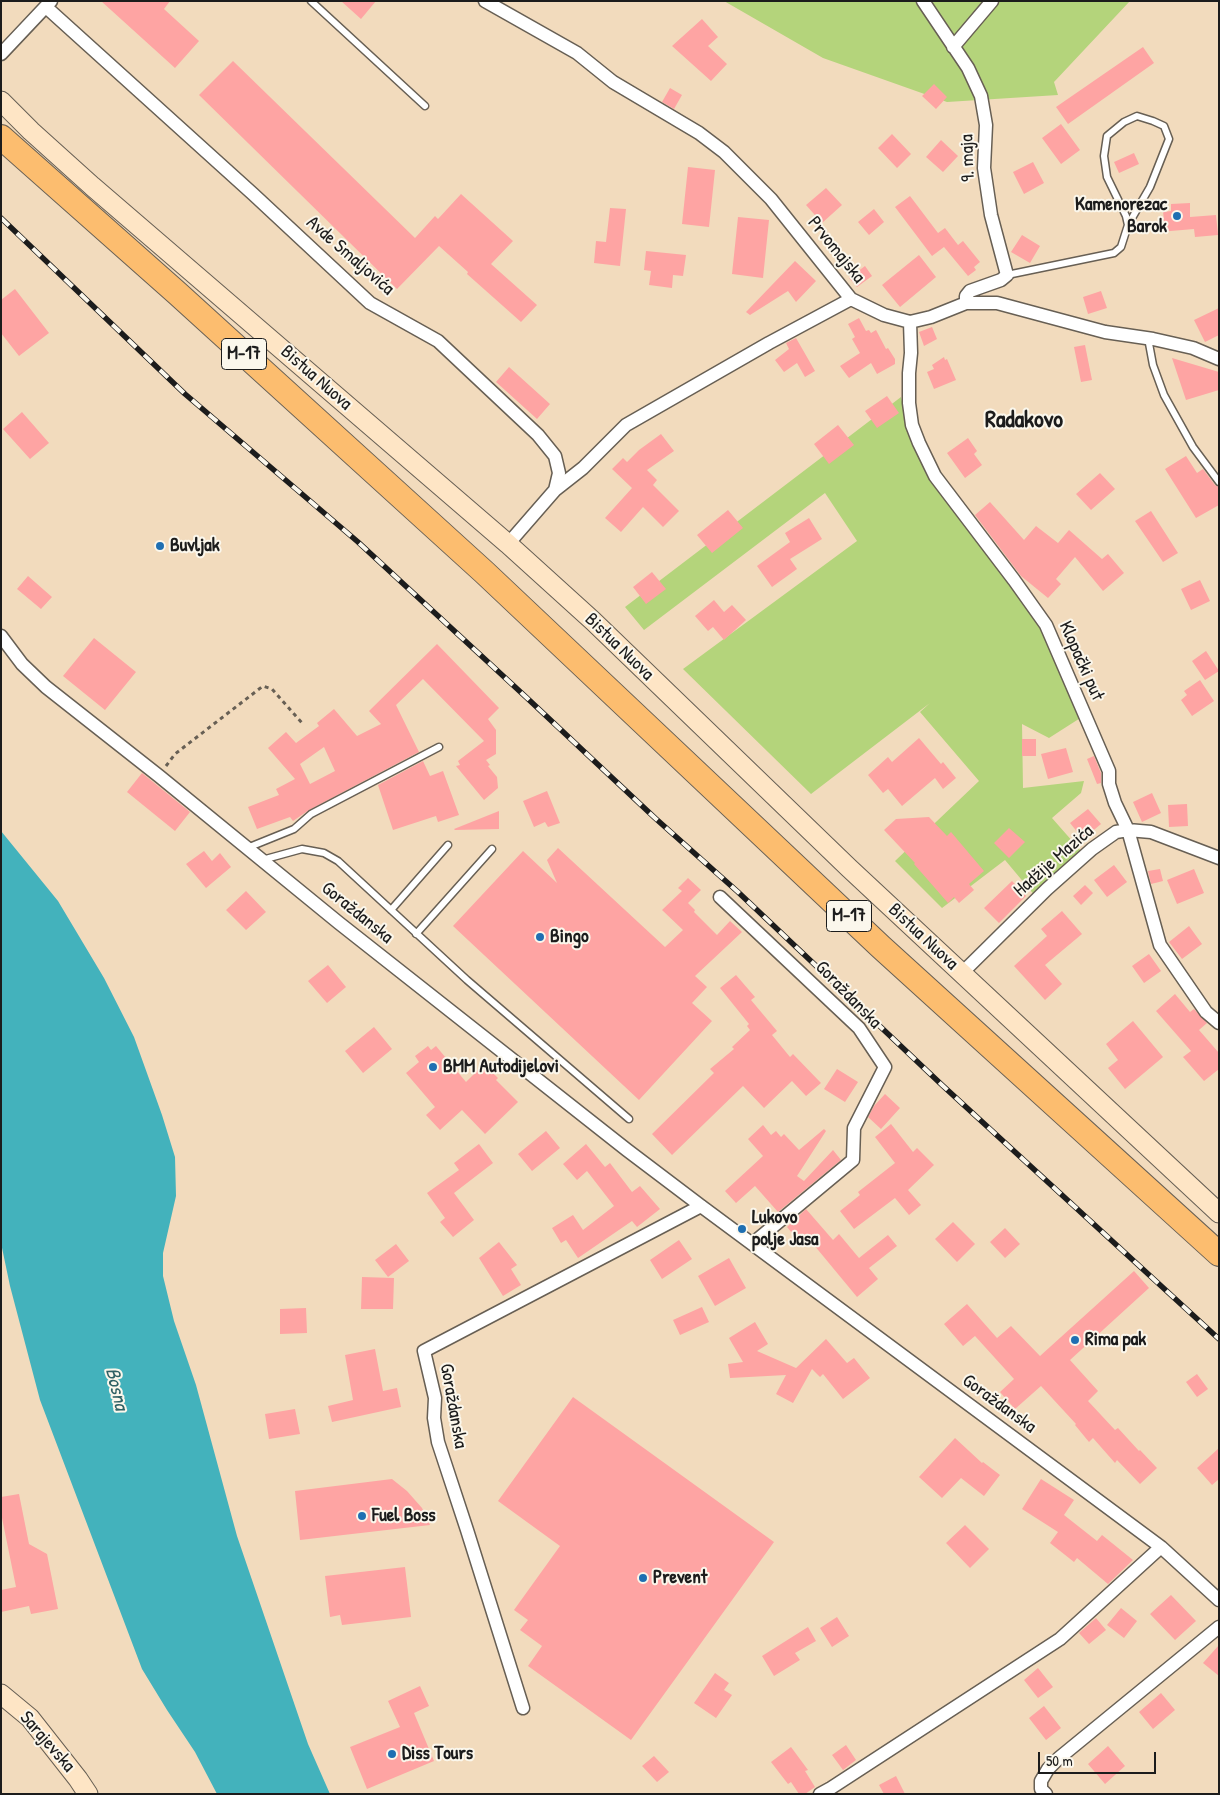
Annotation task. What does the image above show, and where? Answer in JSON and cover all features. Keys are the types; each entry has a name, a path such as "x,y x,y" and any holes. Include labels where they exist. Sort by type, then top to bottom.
{"highway":[{"name":"M-17","path":"1,137 177,293 484,572 881,946 1219,1254"}],"street":[{"name":"Prvomajska","path":"485,1 578,53 613,82 699,133 724,152 771,199 851,299 884,315 910,322 931,317 966,303 997,302 1105,332 1148,338 1193,348 1219,359"},
{"name":"9. maja","path":"923,1 968,68 981,96 986,125 984,168 992,215 1007,275"},
{"path":"953,47 992,1"},
{"path":"1,54 48,4"},
{"name":"Avde Smaljovića","path":"48,4 370,303 438,341 488,387 538,435 555,456 559,473 555,490"},
{"name":"Bistua Nuova","path":"1,101 92,186 508,544 593,621 848,868 1219,1213"},
{"path":"966,303 966,296 970,291 1001,280 1007,275"},
{"path":"508,544 555,490 583,468 626,425 760,348 851,299"},
{"name":"Klopački put","path":"910,322 909,403 912,425 919,443 935,476 1046,625 1109,771 1115,803 1128,830 1160,945 1206,1012 1219,1022"},
{"name":"Goraždanska","path":"1,636 22,664 46,687 588,1119 701,1206 1161,1547 1219,1600"},
{"name":"Hadžije Mazića","path":"962,973 1047,889 1092,849 1116,832 1128,830 1151,832 1219,858"},
{"name":"Goraždanska","path":"720,897 859,1028 885,1067 854,1128 853,1160 752,1244"},
{"name":"Goraždanska","path":"523,1708 438,1442 434,1418 435,1398 424,1351 701,1206"},
{"path":"820,1794 1060,1639 1161,1547"},
{"path":"1046,1794 1041,1789 1042,1781 1048,1769 1219,1627"},
{"name":"Sarajevska","path":"1,1694 30,1718 78,1778 88,1794"}],"lane":[{"path":"311,1 425,106"},
{"path":"1007,275 1114,253 1121,247 1128,225 1150,187 1169,139 1164,126 1137,116 1124,122 1107,136 1104,156 1107,177 1126,216 1128,225"},
{"path":"1148,338 1153,364 1164,394 1193,447 1219,482"},
{"path":"247,848 294,829 311,814 439,747"},
{"path":"391,910 448,845"},
{"path":"416,934 492,848"},
{"path":"262,860 302,849 324,853 338,861 474,987 629,1119"}],"path":[{"path":"159,776 175,754 263,686 272,689 303,724"}],"green space":[{"path":"724,1 1130,1 1054,82 1058,95 947,102 823,58"},
{"path":"901,397 907,426 933,478 1036,622 1045,616 1085,715 1049,738 1022,724 1023,788 1084,781 1081,793 1052,818 1081,851 1036,897 1005,860 942,908 895,861 979,781 920,712 930,703 811,794 683,669 857,541 825,493 644,630 625,607"}],"water":[{"name":"Bosna","path":"1,831 58,901 104,978 134,1037 162,1115 175,1157 176,1196 163,1253 163,1276 174,1321 196,1385 237,1536 308,1744 330,1794 217,1794 195,1752 142,1669 40,1400 10,1286 1,1243"}],"building":[{"path":"101,1 170,1 164,9 199,41 175,68"},
{"path":"341,1 376,1 361,19"},
{"path":"702,19 718,37 708,46 727,64 711,81 672,46"},
{"path":"1143,47 1154,63 1068,124 1056,107"},
{"path":"233,61 415,238 435,216 438,219 461,194 513,241 491,264 537,305 521,322 467,274 468,272 439,246 397,289 199,95"},
{"path":"934,84 947,97 936,109 922,96"},
{"path":"670,88 682,95 674,109 662,102"},
{"path":"1061,124 1080,150 1061,164 1042,138"},
{"path":"892,134 911,154 897,168 878,148"},
{"path":"941,140 958,156 943,172 926,157"},
{"path":"1134,153 1139,164 1119,173 1114,162"},
{"path":"1033,162 1044,183 1024,194 1013,172"},
{"path":"688,167 715,170 709,227 682,224"},
{"path":"826,188 842,205 822,223 806,205"},
{"path":"910,196 938,233 945,228 958,245 963,241 980,262 974,267 976,270 968,276 944,247 932,256 895,207"},
{"path":"1190,203 1190,217 1216,215 1218,235 1195,237 1194,229 1159,232 1158,220 1164,219 1163,212 1171,211 1171,204"},
{"path":"610,208 626,209 620,266 594,263 596,241 606,242"},
{"path":"874,209 884,222 869,235 858,222"},
{"path":"738,217 769,220 763,278 732,274"},
{"path":"1022,235 1040,246 1030,263 1011,252"},
{"path":"646,251 686,255 683,276 673,275 672,288 649,285 651,271 644,270"},
{"path":"919,255 936,277 900,307 882,285"},
{"path":"795,261 816,281 796,302 788,291 750,315 746,312"},
{"path":"865,266 872,276 857,287 849,278"},
{"path":"15,289 49,333 19,356 1,333 1,300"},
{"path":"1101,291 1107,308 1088,314 1083,297"},
{"path":"1219,308 1219,335 1205,342 1194,320"},
{"path":"859,318 866,331 869,330 871,333 876,330 886,349 888,348 895,359 895,364 877,374 871,363 849,378 840,366 860,353 852,339 855,337 848,324"},
{"path":"932,327 937,339 924,346 919,332"},
{"path":"796,338 815,371 805,377 797,363 784,372 775,360 789,349 786,343"},
{"path":"1085,345 1092,380 1081,382 1074,347"},
{"path":"944,357 945,360 947,359 956,380 934,389 927,372 934,369 932,365"},
{"path":"1172,358 1219,372 1219,390 1186,400"},
{"path":"509,367 550,404 537,419 496,382"},
{"path":"887,396 899,413 877,428 865,411"},
{"path":"22,412 49,443 30,459 3,429"},
{"path":"838,425 854,445 829,464 814,444"},
{"path":"661,434 674,451 647,470 657,480 653,485 679,511 663,527 643,507 621,532 605,518 632,488 612,469 623,458 627,462 639,450"},
{"path":"968,438 977,451 974,454 982,465 965,478 947,453"},
{"path":"1186,456 1197,473 1203,469 1215,485 1219,487 1219,505 1196,518 1165,469"},
{"path":"1100,473 1115,489 1091,510 1076,494"},
{"path":"990,502 1024,540 1036,526 1058,543 1069,530 1102,559 1108,554 1124,573 1103,591 1075,557 1056,579 1061,584 1048,598 1021,576 975,515"},
{"path":"728,510 743,528 712,553 697,535"},
{"path":"1151,511 1178,553 1163,562 1135,521"},
{"path":"809,518 822,539 790,559 797,569 772,587 757,566 790,542 785,533"},
{"path":"652,572 666,589 646,604 633,587"},
{"path":"28,576 52,597 41,609 17,589"},
{"path":"1200,580 1210,601 1191,610 1181,589"},
{"path":"714,600 724,612 732,605 746,620 724,640 713,627 708,631 695,616"},
{"path":"94,638 136,672 105,710 63,676"},
{"path":"437,644 499,708 488,719 496,730 496,754 486,760 490,765 488,766 497,777 498,788 484,800 456,766 460,765 458,761 484,741 423,679 396,705 419,752 309,810 293,821 290,817 257,829 248,807 279,795 276,789 295,779 268,748 286,732 296,743 319,726 317,723 334,709 357,736 381,724 369,711","holes":["324,747 335,771 310,784 300,764"]},
{"path":"1206,651 1219,671 1205,680 1192,661"},
{"path":"1200,680 1214,701 1192,716 1181,700 1187,695 1184,691"},
{"path":"919,738 941,764 943,762 956,778 943,789 935,778 902,806 888,789 883,793 868,775 888,757 892,762"},
{"path":"1022,739 1036,739 1036,756 1022,756"},
{"path":"1066,748 1073,772 1048,779 1041,754"},
{"path":"1094,756 1101,773 1101,783 1097,784 1087,759"},
{"path":"423,761 430,776 443,771 459,815 438,822 436,816 393,830 378,785"},
{"path":"142,773 190,812 175,831 127,792"},
{"path":"547,791 560,823 548,827 545,822 534,827 523,801"},
{"path":"1152,793 1161,813 1142,822 1133,802"},
{"path":"1187,804 1188,826 1169,827 1168,805"},
{"path":"1088,809 1101,824 1083,839 1070,823"},
{"path":"499,811 499,829 454,829"},
{"path":"929,817 947,836 951,832 984,871 969,884 974,890 959,903 954,897 948,903 915,863 884,830 896,819"},
{"path":"1009,828 1025,842 1009,858 994,843"},
{"path":"558,848 665,947 683,930 662,910 682,891 678,888 688,878 701,890 688,903 695,910 694,912 717,935 730,921 742,932 695,976 707,987 692,1003 712,1021 639,1100 453,926 523,851 557,883 547,860"},
{"path":"204,851 212,861 220,853 231,867 206,888 186,864"},
{"path":"1114,865 1127,882 1107,897 1094,880"},
{"path":"1160,869 1163,881 1151,884 1148,871"},
{"path":"1194,869 1204,893 1177,904 1167,880"},
{"path":"1012,881 1026,896 999,923 984,908"},
{"path":"1085,885 1093,893 1081,905 1073,896"},
{"path":"246,891 266,912 246,930 226,910"},
{"path":"1062,911 1082,934 1045,965 1062,984 1045,1000 1014,966 1047,936 1041,929"},
{"path":"1189,926 1202,944 1182,959 1169,942"},
{"path":"1149,954 1161,971 1144,983 1132,966"},
{"path":"328,965 346,987 327,1003 308,981"},
{"path":"736,975 755,997 751,1000 777,1031 772,1035 790,1057 793,1054 821,1083 806,1096 792,1081 764,1108 743,1086 672,1155 652,1134 714,1073 710,1069 734,1049 732,1047 750,1030 747,1026 749,1024 720,988"},
{"path":"1175,994 1190,1012 1194,1009 1207,1023 1199,1030 1219,1053 1219,1069 1204,1081 1183,1057 1191,1051 1156,1011"},
{"path":"1133,1021 1163,1057 1125,1089 1108,1068 1118,1060 1106,1044"},
{"name":"BMM Autodijelovi","path":"374,1027 392,1049 363,1073 345,1051"},
{"path":"428,1046 431,1050 436,1046 466,1082 484,1064 498,1078 496,1080 518,1102 485,1134 462,1110 440,1130 426,1115 435,1107 406,1073 419,1062 415,1056"},
{"path":"837,1069 858,1082 845,1102 824,1089"},
{"path":"885,1094 900,1108 881,1129 868,1117 874,1106"},
{"path":"891,1124 913,1152 917,1148 934,1165 908,1190 921,1205 909,1215 895,1198 854,1229 840,1211 860,1195 858,1192 895,1163 875,1137"},
{"path":"763,1125 771,1135 776,1131 781,1137 784,1134 799,1150 824,1129 826,1131 797,1176 804,1181 833,1150 841,1160 778,1212 755,1186 736,1203 725,1191 763,1156 748,1139"},
{"path":"546,1131 560,1148 532,1171 518,1154"},
{"path":"479,1144 493,1163 454,1193 474,1220 453,1237 440,1222 445,1218 427,1193 459,1170 454,1163"},
{"path":"586,1144 605,1167 610,1163 632,1192 640,1186 660,1209 637,1227 632,1221 578,1258 566,1240 561,1243 552,1228 573,1215 583,1230 614,1206 587,1171 577,1180 563,1164"},
{"path":"806,1209 833,1240 839,1234 859,1258 888,1235 897,1246 869,1268 878,1279 857,1297 809,1239 802,1245 787,1227"},
{"path":"953,1222 975,1244 957,1262 935,1239"},
{"path":"1005,1228 1020,1244 1005,1258 990,1242"},
{"path":"679,1240 692,1259 662,1279 650,1260"},
{"path":"499,1242 517,1265 511,1269 521,1285 503,1296 479,1258"},
{"path":"396,1244 409,1261 388,1277 375,1260"},
{"path":"729,1258 746,1288 715,1306 698,1276"},
{"path":"1134,1271 1149,1288 1070,1360 1098,1391 1088,1401 1115,1430 1118,1428 1157,1468 1140,1484 1117,1460 1115,1463 1093,1438 1089,1442 1076,1424 1041,1386 1015,1409 1000,1392 1014,1379 975,1336 963,1346 944,1324 967,1304 997,1338 1011,1326 1040,1356"},
{"path":"362,1277 394,1278 393,1309 361,1309"},
{"path":"702,1307 709,1322 680,1335 673,1320"},
{"path":"306,1308 307,1333 280,1334 280,1309"},
{"path":"755,1322 768,1344 757,1351 796,1368 826,1339 847,1363 854,1358 870,1378 843,1399 823,1374 820,1377 812,1369 793,1403 776,1394 786,1375 730,1378 728,1364 743,1362 729,1338"},
{"path":"375,1349 383,1391 397,1388 401,1407 332,1422 328,1406 353,1400 345,1355"},
{"path":"1197,1374 1208,1389 1197,1397 1186,1382"},
{"name":"Prevent","path":"573,1397 774,1542 631,1740 528,1666 542,1646 520,1630 528,1620 514,1610 560,1546 498,1501"},
{"path":"295,1409 300,1434 269,1439 265,1414"},
{"path":"955,1438 982,1463 1000,1475 984,1496 961,1478 942,1498 919,1477"},
{"path":"1219,1448 1219,1479 1212,1485 1197,1468"},
{"name":"Fuel Boss","path":"392,1479 407,1491 422,1508 430,1525 300,1540 295,1491"},
{"path":"1041,1479 1074,1500 1064,1515 1097,1541 1102,1535 1133,1560 1108,1584 1077,1558 1074,1562 1050,1543 1058,1532 1022,1509"},
{"path":"19,1494 29,1544 47,1554 58,1609 31,1614 29,1606 1,1612 1,1590 16,1587 1,1513 1,1497"},
{"path":"965,1525 989,1549 970,1568 946,1543"},
{"path":"405,1567 411,1617 342,1625 340,1615 330,1617 325,1576"},
{"path":"1171,1595 1196,1621 1175,1640 1150,1614"},
{"path":"1121,1608 1137,1621 1124,1638 1107,1625"},
{"path":"837,1617 849,1636 832,1647 820,1628"},
{"path":"1096,1618 1106,1630 1089,1644 1079,1633"},
{"path":"808,1627 816,1641 795,1653 800,1660 774,1676 762,1656"},
{"path":"1219,1645 1219,1676 1203,1663"},
{"path":"1038,1668 1053,1687 1038,1698 1024,1680"},
{"path":"715,1673 729,1683 724,1690 732,1695 716,1718 694,1703"},
{"name":"Diss Tours","path":"420,1686 429,1706 414,1713 434,1761 367,1789 350,1747 400,1727 388,1701"},
{"path":"1161,1693 1175,1710 1153,1729 1139,1712"},
{"path":"1044,1706 1061,1728 1046,1740 1029,1718"},
{"path":"846,1745 856,1760 843,1770 832,1755"},
{"path":"1108,1746 1125,1766 1105,1784 1088,1764"},
{"path":"791,1747 808,1770 805,1771 815,1787 805,1794 799,1794 791,1782 788,1784 771,1762"},
{"path":"654,1756 669,1772 657,1782 642,1766"},
{"path":"896,1776 905,1794 884,1794 879,1785"}],"railway":[{"path":"1,218 185,394 358,542 655,818 738,892 942,1085 1219,1339"}],"place":[{"name":"Kamenorezac Barok","path":"1177,216"},
{"name":"Buvljak","path":"160,546"},
{"name":"Bingo","path":"540,937"},
{"name":"BMM Autodijelovi","path":"433,1067"},
{"name":"Lukovo polje Jasa","path":"742,1229"},
{"name":"Rima pak","path":"1075,1340"},
{"name":"Fuel Boss","path":"362,1516"},
{"name":"Prevent","path":"643,1578"},
{"name":"Diss Tours","path":"392,1754"}],"district":[{"name":"Radakovo","path":"1024,421"}]}
